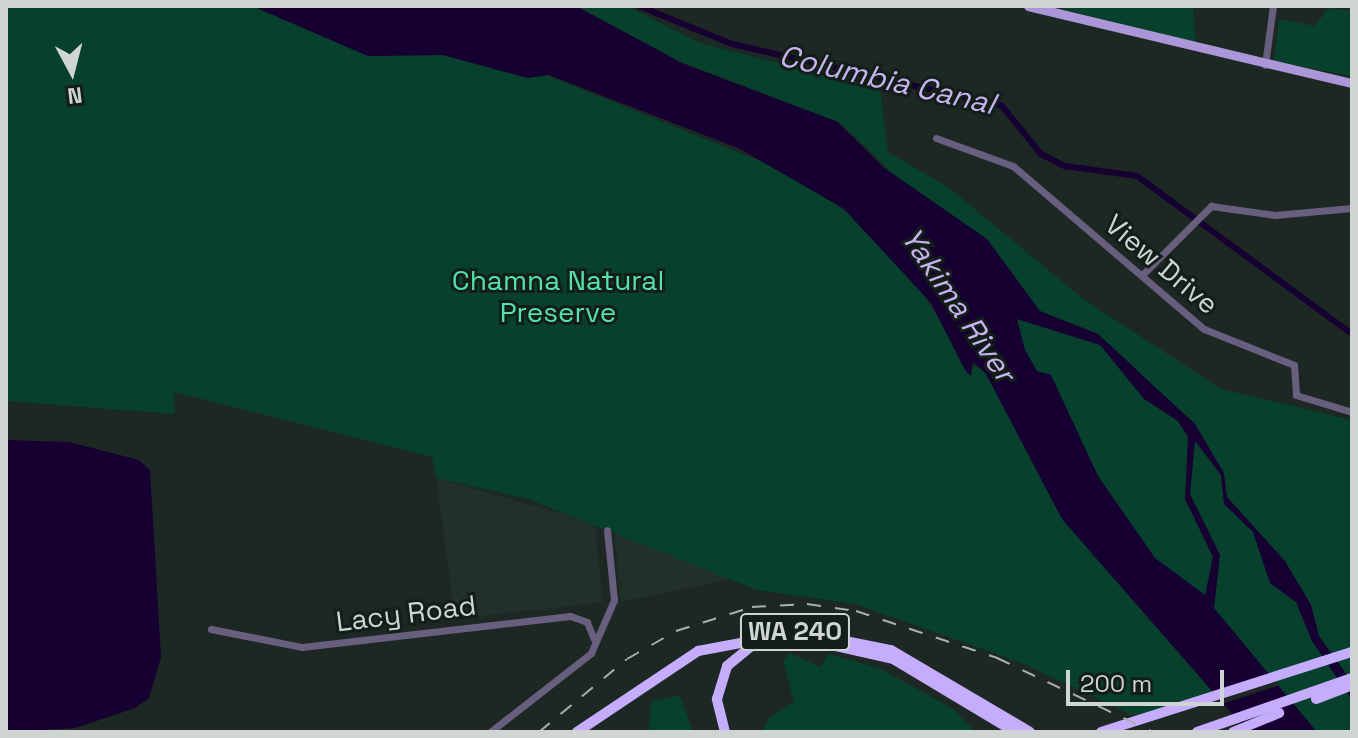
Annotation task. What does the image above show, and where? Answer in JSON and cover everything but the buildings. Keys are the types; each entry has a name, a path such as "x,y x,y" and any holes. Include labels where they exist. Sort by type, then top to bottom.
{"highway":[{"name":"WA 240","path":"577,732 698,651 785,632 839,635 891,650 1014,729 1030,732"},
{"path":"725,732 717,699 727,666 753,645 787,639 848,644 893,659 1014,729"},
{"path":"1101,732 1189,710 1352,652"},
{"path":"1202,731 1352,678"},
{"path":"1233,732 1352,685"}],"main road":[{"path":"1028,6 1265,65 1352,83"}],"street":[{"path":"1265,65 1273,6"},
{"name":"View Drive","path":"936,138 1013,166 1213,335 1294,365 1296,395 1352,412"},
{"path":"1142,275 1194,216 1216,205 1275,215 1352,208"},
{"path":"490,732 584,661 614,600 607,530"},
{"name":"Lacy Road","path":"211,629 302,647 570,616 587,622 594,639"}],"shaded area":[{"path":"436,478 595,523 603,602 455,619"},
{"path":"614,530 731,579 621,602"}],"green space":[{"name":"Chamna Natural Preserve","path":"6,6 252,6 368,56 443,55 528,78 539,72 782,170 856,218 915,281 967,365 980,367 998,391 1062,519 1216,696 1134,716 1024,664 855,604 757,590 528,499 436,478 432,457 174,392 175,414 6,401"},
{"path":"576,6 627,6 700,43 880,89 888,152 948,187 1082,298 1221,389 1352,420 1352,732 1304,732 1160,567 891,172 854,136 838,122 678,61"},
{"path":"1051,6 1193,6 1196,43 1121,24"},
{"path":"1328,8 1352,11 1352,76 1274,62 1279,19 1315,26"},
{"path":"790,653 820,667 829,654 879,668 955,710 974,731 762,732 769,718 794,702 783,660"},
{"path":"680,695 693,732 649,732 651,701"}],"water":[{"name":"Yakima River","path":"252,6 576,6 682,63 838,122 883,167 987,239 1040,311 1098,334 1195,424 1224,473 1227,497 1285,561 1311,605 1319,636 1352,682 1352,700 1312,641 1296,602 1270,583 1253,532 1224,504 1221,475 1195,441 1190,494 1220,555 1214,608 1317,732 1248,732 1062,519 986,374 973,362 971,376 965,370 931,303 843,208 738,148 549,75 528,78 443,55 368,56","holes":["1017,319 1100,345 1144,399 1178,421 1188,437 1185,499 1213,557 1205,595 1155,558 1098,476 1051,375 1037,371 1025,350"]},
{"path":"6,440 69,442 139,460 150,470 161,657 149,698 135,708 75,728 6,732"}],"pier":[{"path":"1272,675 1280,685 1219,705 1210,695"}],"waterway":[{"name":"Columbia Canal","path":"639,6 732,44 1002,106 1041,154 1065,166 1137,176 1352,334"}],"railway":[{"path":"539,732 627,659 676,631 752,607 807,604 856,611 997,658 1153,732"}]}
